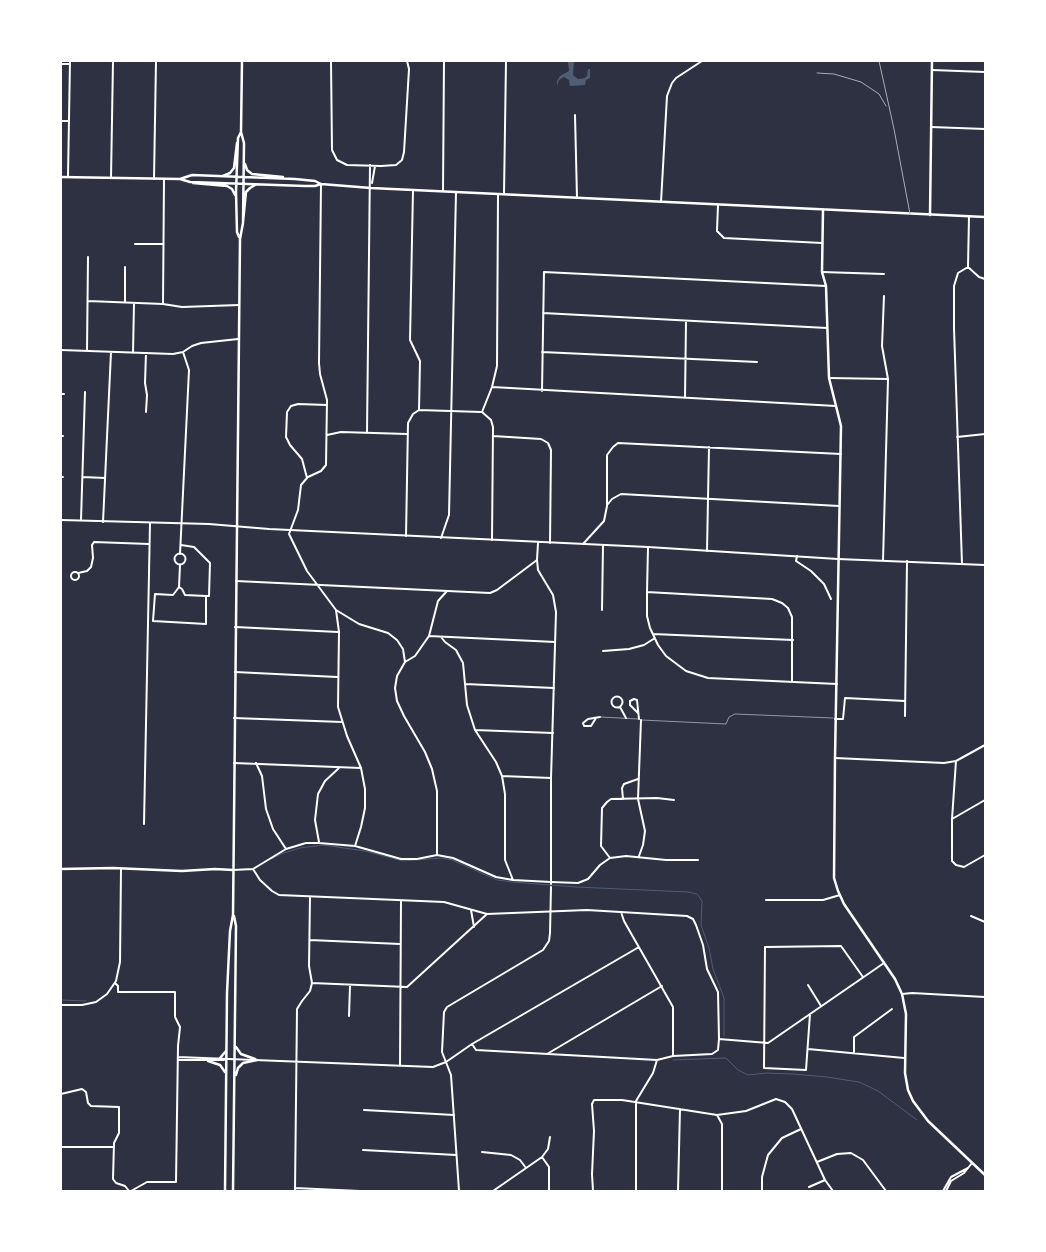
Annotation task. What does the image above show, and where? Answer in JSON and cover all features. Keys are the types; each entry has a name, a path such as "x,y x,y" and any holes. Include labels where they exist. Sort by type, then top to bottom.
{"main road":[{"path":"221,176 230,173 234,168 236,145 241,132 242,61"},
{"path":"930,215 932,61"},
{"path":"225,1191 226,1050 230,931 233,915 239,305 244,159 244,137 241,132"},
{"path":"238,141 236,199 237,232 240,239"},
{"path":"244,159 246,168 252,174 315,181 321,184 371,188 985,217"},
{"path":"180,179 187,176 221,176 295,179"},
{"path":"61,177 180,179 197,184 227,186 234,191 236,199"},
{"path":"190,182 315,186 321,184"},
{"path":"242,223 245,217 247,190 252,186 262,184"},
{"path":"822,210 822,272 826,286 829,378 841,426 834,870 840,895 895,979 902,994 906,1014 904,1058 907,1086 915,1106 928,1121 985,1175"},
{"path":"61,870 121,868 182,871 214,868 233,870"},
{"path":"233,915 236,926 233,1191"},
{"path":"235,1043 241,1054 257,1060"},
{"path":"220,1058 226,1050"},
{"path":"234,1084 241,1064 257,1060"},
{"path":"208,1061 222,1066 226,1075"}],"street":[{"path":"111,178 113,61"},
{"path":"154,179 156,61"},
{"path":"331,61 332,150 337,160 347,164 375,166 396,165 402,160 409,70 407,61"},
{"path":"443,191 444,61"},
{"path":"504,194 506,61"},
{"path":"661,202 667,96 672,84 679,76 702,61"},
{"path":"61,64 70,63 68,177"},
{"path":"932,70 985,72"},
{"path":"576,115 577,198"},
{"path":"61,121 69,121"},
{"path":"931,127 985,129"},
{"path":"367,432 370,165"},
{"path":"371,188 375,166"},
{"path":"163,304 164,179"},
{"path":"321,184 319,363 328,405 326,465 321,471 306,478 301,485 298,510 290,530 290,539 316,585 336,610 359,624 388,633 402,649 405,662"},
{"path":"413,190 410,340 420,361 419,410"},
{"path":"441,538 449,515 456,192"},
{"path":"482,412 492,387 497,366 498,194"},
{"path":"718,204 717,231 724,238 822,243"},
{"path":"969,216 968,267 979,277 985,279"},
{"path":"135,244 164,244"},
{"path":"87,351 88,257"},
{"path":"125,267 125,302"},
{"path":"962,564 954,286 958,273 968,267"},
{"path":"542,391 544,272 826,286"},
{"path":"822,272 884,274"},
{"path":"883,561 888,379 882,346 884,296"},
{"path":"88,301 163,304 182,307 239,305"},
{"path":"133,353 134,303"},
{"path":"543,313 827,328"},
{"path":"685,398 686,321"},
{"path":"61,350 173,354 183,352 200,344 239,338"},
{"path":"103,522 111,352"},
{"path":"180,565 175,559 180,554 181,545 189,370 183,352"},
{"path":"542,352 758,362"},
{"path":"146,353 146,412"},
{"path":"829,378 888,379"},
{"path":"492,387 836,406"},
{"path":"82,521 85,392"},
{"path":"306,478 302,459 286,437 286,418 291,406 298,404 328,405"},
{"path":"406,536 408,423 413,414 419,410 482,412 491,420 493,427 492,540"},
{"path":"327,435 342,432 408,434"},
{"path":"957,437 985,434"},
{"path":"493,436 541,439 548,443 551,450 550,543"},
{"path":"583,545 604,521 607,506 607,456 618,443 841,454"},
{"path":"707,551 709,447"},
{"path":"83,477 105,478"},
{"path":"607,506 612,499 621,494 840,506"},
{"path":"61,520 181,523 538,543 648,547 838,559 985,565"},
{"path":"144,824 150,523"},
{"path":"78,573 88,571 93,558 92,546 94,542 150,544"},
{"path":"459,1191 451,1075 442,1052 444,1012 447,1007 544,950 549,941 556,603 538,570 538,543"},
{"path":"180,565 179,587 173,595 155,594 154,621 206,624 210,563 194,547 181,545"},
{"path":"602,545 602,610"},
{"path":"648,547 648,616 653,634 666,656 686,671 708,678 836,684"},
{"path":"180,554 186,558 185,562 180,565"},
{"path":"796,556 796,561 811,571 824,584 831,599"},
{"path":"236,581 490,593 497,590 537,560"},
{"path":"905,716 907,561"},
{"path":"179,587 183,590 185,596 208,596"},
{"path":"437,855 437,791 432,769 425,752 396,701 395,688 397,676 405,662 415,656 429,636 438,600 447,591"},
{"path":"647,592 772,599 782,603 788,608 792,617 792,682"},
{"path":"336,610 339,632 338,707 342,722 361,768 365,789 365,808 355,846"},
{"path":"235,627 339,632"},
{"path":"653,634 793,640"},
{"path":"429,636 555,642"},
{"path":"441,637 456,650 463,663 467,705 475,730 496,762 502,776 506,794 505,860 513,880"},
{"path":"603,651 629,649 644,645 655,638"},
{"path":"235,672 338,677"},
{"path":"465,684 554,688"},
{"path":"620,707 623,704 622,699 619,696 615,696 612,704 620,707 626,718"},
{"path":"836,719 843,719 845,698 905,701"},
{"path":"638,713 630,705 630,701 634,699 637,700 640,720 638,799 644,831 639,857"},
{"path":"596,718 591,726 584,726 583,723 588,718 600,717"},
{"path":"234,718 342,722"},
{"path":"475,730 553,733"},
{"path":"835,758 944,763 956,761 985,744"},
{"path":"956,761 952,819 952,861 956,865 964,867 985,855"},
{"path":"234,763 361,768"},
{"path":"256,763 262,776 266,810 273,829 286,849"},
{"path":"319,842 315,820 318,794 325,781 340,768"},
{"path":"502,776 551,778"},
{"path":"623,799 622,788 624,784 639,779"},
{"path":"610,858 601,846 602,808 607,802 611,799 657,798 674,800"},
{"path":"952,819 985,800"},
{"path":"233,870 253,869 286,849 319,842 355,846 401,859 417,859 437,855 453,858 496,877 551,884 578,883 588,879 600,865 610,858 639,857 666,860 698,860"},
{"path":"61,1005 82,1005 96,1002 107,994 115,984 120,962 121,868"},
{"path":"253,869 260,880 279,895 444,902 487,914 586,910 688,916 693,919 703,945 707,969 719,997 718,1050 712,1054 673,1056 657,1060 476,1050 472,1044"},
{"path":"766,900 820,900 840,895"},
{"path":"310,897 309,966 312,983 310,991 297,1009 295,1189 360,1191"},
{"path":"400,1066 401,901"},
{"path":"470,910 474,927"},
{"path":"622,912 624,921 673,1007 673,1056"},
{"path":"312,983 407,987 487,914"},
{"path":"971,916 985,922"},
{"path":"310,940 400,944"},
{"path":"810,1014 806,1070 764,1068 765,947 841,946 863,977"},
{"path":"178,1060 208,1061 235,1059 432,1067 446,1062 472,1044 638,947"},
{"path":"719,1039 768,1043 884,963"},
{"path":"61,1094 82,1089 86,1092 90,1106 119,1107 120,1133 115,1140 114,1147 114,1180 130,1191 147,1182 176,1182 178,1057 181,1028 175,1017 175,992 118,992 118,986 115,984"},
{"path":"808,985 822,1006"},
{"path":"349,1016 350,986"},
{"path":"547,1054 662,986"},
{"path":"902,994 985,997"},
{"path":"854,1052 854,1037 892,1009"},
{"path":"808,1048 904,1058"},
{"path":"178,1057 226,1059"},
{"path":"636,1191 636,1102 653,1073 657,1060"},
{"path":"593,1191 594,1131 592,1104 594,1100 636,1102 717,1115 746,1111 776,1099 785,1102 792,1109 825,1180 833,1191"},
{"path":"364,1110 454,1115"},
{"path":"678,1191 680,1110"},
{"path":"717,1115 722,1124 722,1191"},
{"path":"762,1191 763,1171 768,1155 782,1138 801,1129"},
{"path":"493,1191 542,1157 548,1149 550,1137"},
{"path":"61,1146 114,1147"},
{"path":"364,1150 456,1154"},
{"path":"482,1152 511,1155 520,1160 526,1168"},
{"path":"817,1162 837,1154 851,1153 863,1160 886,1191"},
{"path":"542,1157 549,1168 549,1191"},
{"path":"944,1191 949,1181 972,1163"},
{"path":"809,1187 825,1180"}],"lane":[{"path":"600,717 726,724 729,717 735,714 836,719"}],"water":[{"path":"568,61 574,61 573,75 578,79 585,78 588,69 590,69 590,78 586,80 585,85 570,86 569,80 564,77 559,80 557,86 560,76 569,71"}],"waterway":[{"path":"272,859 300,848 323,845 365,851 403,861 441,858 452,860 497,880 512,882 697,894 702,901 701,925 709,948 713,969 724,998 724,1036"},
{"path":"61,1000 86,1001"},
{"path":"673,1060 726,1058 738,1070 748,1075 766,1073 793,1074 859,1082 878,1091 917,1120"}],"railway":[{"path":"879,61 910,214"},
{"path":"817,73 834,74 861,82 879,94 886,106"}]}
